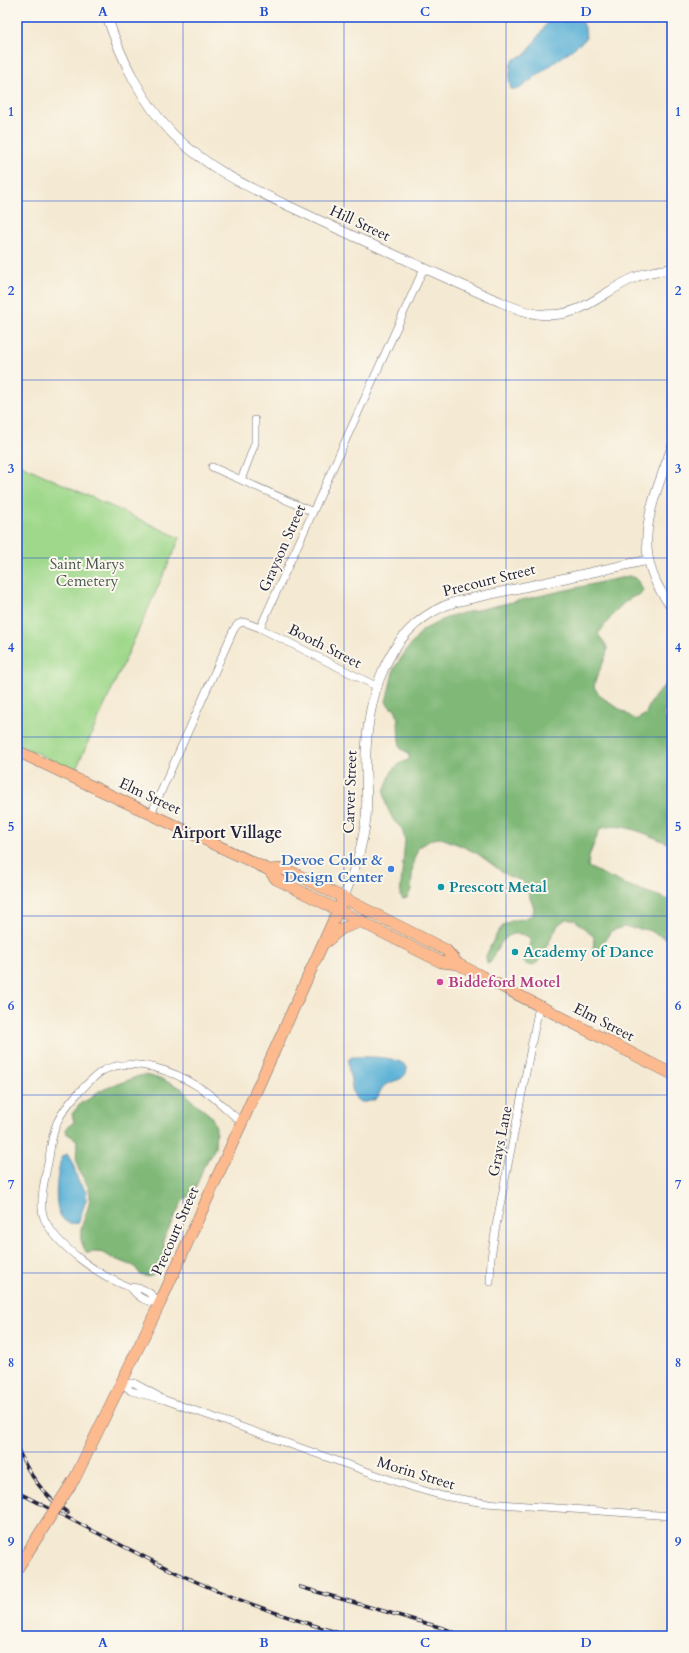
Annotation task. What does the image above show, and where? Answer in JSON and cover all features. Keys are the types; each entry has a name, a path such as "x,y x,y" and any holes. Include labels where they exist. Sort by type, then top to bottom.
{"main road":[{"name":"Elm Street","path":"17,751 269,870 276,879 441,962 458,964 672,1074"},
{"name":"Elm Street","path":"269,870 282,869 344,897 446,950 458,964"},
{"name":"Precourt Street","path":"17,1569 75,1478 122,1383 160,1303 344,897"},
{"path":"322,945 341,929 362,922"}],"street":[{"name":"Hill Street","path":"106,17 129,72 150,105 172,133 201,158 223,174 253,190 424,268 514,308 530,313 548,315 582,308 636,276 672,269"},
{"name":"Grayson Street","path":"260,628 424,268"},
{"path":"241,480 255,443 255,420"},
{"path":"672,446 648,519 646,540 648,560 659,589 672,607"},
{"path":"212,467 313,512"},
{"name":"Precourt Street","path":"378,687 387,662 401,637 418,620 439,608 487,595 648,560"},
{"path":"151,814 234,629 238,624 244,622 260,628"},
{"name":"Booth Street","path":"260,628 378,687"},
{"name":"Carver Street","path":"344,897 357,861 364,830 367,809 367,739 371,710 378,687"},
{"name":"Grays Lane","path":"490,1282 491,1258 496,1226 539,1006"},
{"path":"160,1303 148,1302 136,1296 131,1288 101,1272 79,1257 53,1232 43,1217 42,1202 52,1138 58,1119 64,1108 103,1070 130,1064 160,1070 188,1081 200,1088 241,1122"},
{"name":"Morin Street","path":"122,1383 131,1391 165,1400 408,1486 443,1496 486,1503 672,1516"}],"green space":[{"name":"Saint Marys Cemetery","path":"17,463 180,538 75,771 17,744"},
{"path":"629,576 636,578 643,590 639,595 633,597 621,606 598,634 607,648 607,652 594,687 600,696 636,720 646,714 656,695 672,679 672,704 663,714 666,720 672,724 672,845 627,828 609,827 600,829 589,856 588,867 622,883 672,901 672,941 648,930 624,927 611,931 597,952 593,952 594,937 575,920 566,919 558,925 538,962 532,966 523,961 531,944 529,937 521,934 515,934 505,939 500,944 490,963 487,963 486,956 501,928 509,922 526,918 533,914 534,908 523,881 508,876 478,854 462,846 441,838 432,839 418,848 413,863 411,890 407,898 403,899 400,896 405,840 402,829 394,821 386,805 384,791 392,771 399,764 410,759 407,752 401,749 398,719 395,709 391,708 386,702 394,668 423,630 450,616"},
{"path":"145,1075 161,1079 183,1089 190,1099 211,1116 216,1127 215,1148 203,1168 195,1190 182,1202 163,1240 165,1252 161,1266 149,1277 141,1275 134,1266 112,1258 104,1253 87,1253 81,1238 81,1232 89,1205 90,1193 77,1165 77,1140 66,1133 65,1129 74,1122 72,1114 81,1103 91,1098 99,1091"}],"water":[{"path":"551,17 579,17 585,27 586,39 519,89 511,89 509,81 511,63 513,60 527,53"},
{"path":"352,1057 373,1057 396,1060 407,1067 406,1072 405,1075 399,1080 384,1086 376,1099 360,1102 353,1093 348,1065 349,1059"},
{"path":"67,1154 73,1164 78,1181 86,1191 86,1200 78,1223 68,1223 62,1218 58,1209 56,1198 60,1163 62,1156"}],"railway":[{"path":"17,1447 26,1466 44,1492 68,1513"},
{"path":"17,1492 177,1573 262,1608 349,1636"},
{"path":"300,1587 446,1629 463,1636"}],"place":[{"name":"Devoe Color & Design Center","path":"391,869"},
{"name":"Prescott Metal","path":"441,887"},
{"name":"Academy of Dance","path":"515,952"},
{"name":"Biddeford Motel","path":"440,982"}],"district":[{"name":"Airport Village","path":"227,833"}]}
